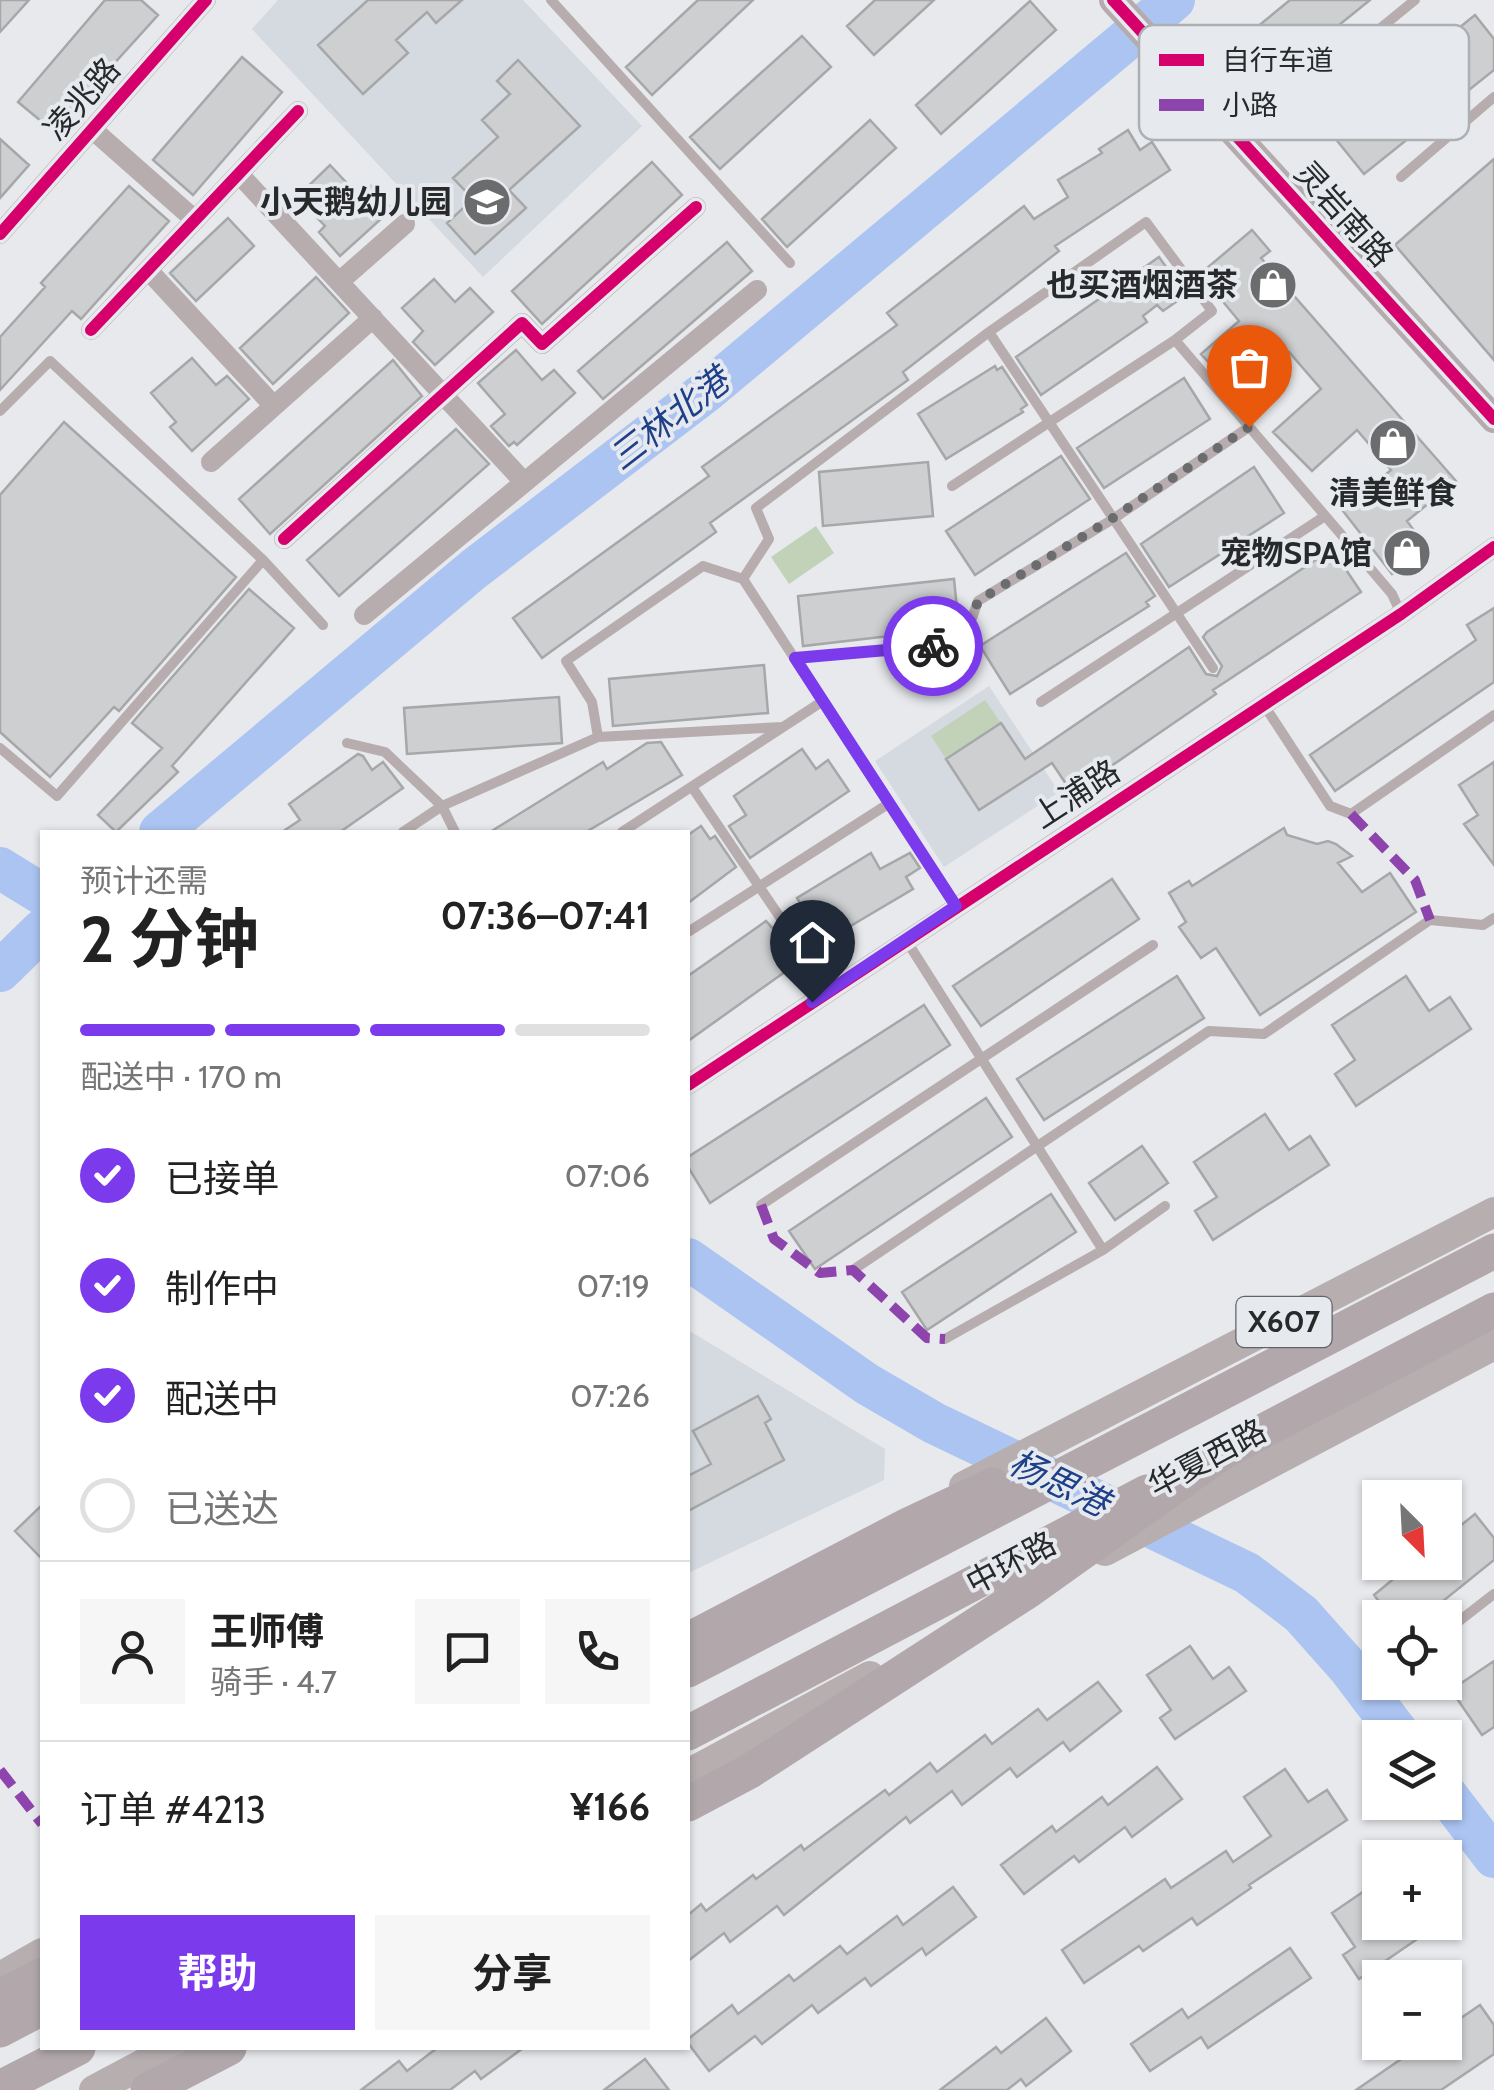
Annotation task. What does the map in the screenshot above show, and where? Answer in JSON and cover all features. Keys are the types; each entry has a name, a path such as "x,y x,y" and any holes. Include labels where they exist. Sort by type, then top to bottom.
{"highway":[{"name":"中环路","path":"690,1669 1494,1251"},
{"path":"690,1639 908,1525 1439,1279"},
{"name":"中环路","path":"690,1732 1494,1310"},
{"path":"690,1803 750,1771 1012,1601 1220,1454"},
{"path":"0,1997 40,1977"},
{"path":"0,2030 40,2009"},
{"path":"0,2088 74,2050"},
{"path":"148,2090 225,2050"}],"main road":[{"name":"X607","path":"690,1624 1074,1432 1494,1212"},
{"name":"华夏西路","path":"690,1773 1494,1344"},
{"path":"690,1803 935,1667 989,1613"},
{"path":"0,1977 40,1954"},
{"path":"94,2090 169,2050"},
{"path":"165,2090 238,2050"}],"street":[{"name":"灵岩南路","path":"1113,0 1139,29"},
{"name":"凌兆路","path":"0,234 203,1"},
{"path":"91,330 298,111"},
{"path":"92,129 196,220"},
{"name":"灵岩南路","path":"1239,140 1494,419"},
{"path":"238,174 524,482"},
{"path":"284,539 522,322 542,344 696,208"},
{"path":"339,282 405,224"},
{"path":"148,270 274,406"},
{"path":"364,615 757,290"},
{"path":"211,462 372,318"},
{"name":"上浦路","path":"690,1084 1401,614 1494,548"}],"lane":[{"path":"551,0 790,263"},
{"path":"1385,25 1416,0"},
{"path":"1469,118 1494,97"},
{"path":"1401,176 1443,140"},
{"path":"743,578 769,539 756,508 988,332 1146,222 1212,311 1175,340 952,486"},
{"path":"988,332 1213,668"},
{"path":"1175,340 1392,594 1401,614"},
{"path":"0,411 50,361 263,560 322,624"},
{"path":"795,658 963,644 978,601 1113,518 1249,427"},
{"path":"1041,702 1325,516"},
{"path":"0,748 58,796 263,560"},
{"path":"598,738 592,702 566,661 703,566 743,578 956,906"},
{"path":"625,830 823,701"},
{"path":"1263,704 1330,806 1351,814 1494,715"},
{"path":"406,830 442,806 598,738 783,726"},
{"path":"347,744 384,752 442,806 454,830"},
{"path":"692,787 798,944"},
{"path":"690,931 888,804"},
{"path":"853,1270 1209,1032 1264,1034 1430,920 1484,925 1494,918"},
{"path":"905,940 1103,1250"},
{"path":"761,1205 1154,944"},
{"path":"945,1339 1103,1250 1165,1206"},
{"path":"1462,1620 1492,1600"}],"shaded area":[{"name":"小天鹅幼儿园","path":"278,0 523,0 642,126 483,277 252,29"},
{"path":"989,686 1059,792 944,867 875,761"},
{"path":"690,1331 885,1449 884,1480 690,1572"}],"green space":[{"path":"816,526 834,553 789,584 771,557"},
{"path":"985,700 1001,723 946,759 931,736"}],"building":[{"path":"0,0 29,0 0,32"},
{"path":"105,0 141,0 158,15 53,131 18,102"},
{"path":"368,0 462,0 436,23 427,12 396,40 408,53 363,94 318,45"},
{"path":"698,0 753,0 652,95 626,67"},
{"path":"875,0 934,0 874,55 847,26"},
{"path":"1290,0 1370,0 1339,25 1260,25"},
{"path":"1030,1 1056,30 941,134 916,105"},
{"path":"1475,15 1494,39 1494,70 1469,90 1469,25 1463,25"},
{"path":"802,36 831,67 720,169 690,137"},
{"path":"242,57 282,92 193,195 153,160"},
{"path":"518,60 580,126 509,190 526,208 475,254 447,223 473,199 453,178 498,137 482,120 510,94 497,81"},
{"path":"870,120 896,148 787,247 762,219"},
{"path":"1128,130 1140,150 1152,142 1170,170 1055,246 1059,251 903,372 908,380 710,523 716,532 542,658 513,618 709,476 702,467 897,325 887,313 1024,206 1034,219 1068,197 1058,180 1102,153 1099,149"},
{"path":"0,139 29,165 0,198"},
{"path":"1336,140 1406,140 1364,174"},
{"path":"1494,159 1494,360 1395,245"},
{"path":"652,162 682,195 542,324 512,291"},
{"path":"330,165 359,196 371,186 392,209 340,256 319,232 325,226 297,197"},
{"path":"129,186 169,221 81,319 72,311 0,390 0,337 45,287 41,283"},
{"path":"228,218 254,246 196,301 170,273"},
{"path":"1252,230 1270,251 1261,258 1456,481 1407,521 1426,547 1392,574 1343,511 1391,470 1357,430 1312,471 1273,432 1321,389 1289,352 1239,395 1201,354 1239,321 1200,274"},
{"path":"727,242 752,271 603,399 578,371"},
{"path":"1159,257 1186,295 1163,311 1157,305 1143,316 1147,322 1041,395 1016,357"},
{"path":"316,277 349,313 273,384 240,348"},
{"path":"434,279 455,302 470,288 493,312 435,365 413,342 423,331 402,308"},
{"path":"516,350 542,380 554,370 575,393 517,445 514,442 509,446 491,426 505,414 478,383"},
{"path":"192,358 216,385 227,376 249,399 192,451 170,427 176,422 151,393"},
{"path":"393,360 422,396 270,534 239,499"},
{"path":"995,366 997,370 1002,367 1027,405 1021,409 1023,412 946,459 918,414"},
{"path":"1184,378 1210,419 1104,488 1077,448"},
{"path":"64,422 236,577 119,711 114,707 50,777 0,732 0,495"},
{"path":"456,429 489,464 339,596 307,560"},
{"path":"1061,456 1090,499 975,575 946,531"},
{"path":"928,462 933,516 823,526 819,472"},
{"path":"1254,467 1284,513 1169,587 1141,544"},
{"path":"1332,549 1361,592 1213,690 1216,694 1072,793 1052,763 979,810 946,759 1001,723 1025,759 1189,647 1206,674 1217,676 1222,666 1203,637 1207,632"},
{"path":"1126,553 1155,596 1146,602 1149,606 1010,694 980,646"},
{"path":"954,579 959,628 803,646 798,596"},
{"path":"249,589 294,628 172,766 178,772 114,830 98,815 162,748 132,723"},
{"path":"1494,608 1494,682 1335,791 1310,755 1476,640 1467,625"},
{"path":"764,665 768,713 613,726 609,679"},
{"path":"559,697 562,743 407,754 404,708"},
{"path":"661,742 682,775 589,830 493,830 603,762 607,769 647,743"},
{"path":"802,749 816,769 828,760 849,791 750,858 729,826 746,815 734,796"},
{"path":"358,754 372,770 383,762 403,788 343,830 285,830 300,820 289,804"},
{"path":"1494,762 1494,865 1464,824 1478,815 1459,785"},
{"path":"701,826 710,839 715,836 736,867 690,902 690,834"},
{"path":"1284,828 1287,835 1317,844 1328,841 1352,856 1338,863 1362,892 1390,873 1416,912 1260,1015 1216,948 1201,958 1179,927 1186,922 1169,893 1189,881 1192,886"},
{"path":"871,853 880,869 910,853 920,868 906,877 913,889 793,960 796,964 690,1040 690,975 766,921 793,951 802,952 807,942 793,921 806,913 797,898"},
{"path":"1112,879 1139,919 981,1026 953,986"},
{"path":"1177,976 1204,1018 1044,1120 1017,1079"},
{"path":"1406,976 1429,1011 1450,997 1471,1029 1356,1106 1335,1074 1355,1060 1332,1025"},
{"path":"924,1005 950,1045 710,1203 690,1170 690,1156"},
{"path":"986,1098 1012,1137 815,1269 789,1231"},
{"path":"1265,1114 1289,1150 1310,1136 1329,1165 1213,1240 1195,1211 1217,1197 1194,1162"},
{"path":"1142,1146 1168,1183 1115,1220 1089,1183"},
{"path":"1051,1194 1076,1232 927,1330 902,1292"},
{"path":"758,1396 771,1419 765,1423 784,1460 690,1510 690,1475 711,1464 693,1431"},
{"path":"40,1507 40,1557 15,1531"},
{"path":"1475,1514 1494,1538 1494,1560 1444,1600 1378,1600 1374,1595 1392,1580 1462,1580 1462,1524"},
{"path":"1190,1646 1213,1679 1229,1667 1246,1691 1175,1739 1160,1718 1171,1710 1147,1675"},
{"path":"1494,1661 1494,1727 1482,1735 1458,1700 1462,1700 1462,1683"},
{"path":"1098,1682 1121,1711 1070,1751 1063,1742 1017,1777 1010,1768 962,1805 952,1791 910,1823 906,1817 784,1915 777,1906 730,1942 724,1933 690,1959 690,1913 701,1904 706,1911 753,1875 756,1879 801,1845 804,1850 885,1790 889,1795 930,1763 937,1772 985,1735 992,1744 1038,1709 1047,1720"},
{"path":"1157,1767 1182,1799 1132,1837 1125,1827 1079,1862 1074,1856 1024,1894 1001,1865 1052,1826 1056,1832 1102,1797 1108,1805"},
{"path":"1285,1769 1308,1802 1327,1790 1347,1820 1197,1925 1192,1918 1143,1951 1139,1946 1084,1983 1062,1950 1165,1879 1171,1888 1226,1851 1233,1862 1271,1836 1244,1797"},
{"path":"953,1887 976,1917 926,1955 922,1948 871,1986 865,1978 818,2013 812,2005 762,2044 755,2036 709,2071 690,2046 690,2037 732,2005 738,2014 789,1975 794,1981 840,1946 847,1954 897,1916 903,1925"},
{"path":"1362,1893 1362,1940 1416,1940 1387,1960 1362,1960 1359,1979 1343,1955 1355,1947 1332,1913"},
{"path":"1290,1948 1311,1978 1208,2048 1201,2037 1150,2071 1131,2044 1182,2009 1188,2018"},
{"path":"1480,2005 1494,2025 1494,2054 1441,2090 1356,2090 1400,2060 1462,2060 1462,2017"},
{"path":"1046,2018 1071,2051 1026,2086 1021,2079 1007,2090 940,2090 996,2047 1001,2053"},
{"path":"434,2050 520,2050 481,2079 475,2071 450,2090 361,2090 399,2061 407,2071"},
{"path":"645,2059 669,2090 604,2090"}],"waterway":[{"name":"三林北港","path":"1144,25 1174,0"},
{"name":"三林北港","path":"162,830 474,569 708,390 1139,29"},
{"name":"杨思港","path":"0,868 40,893"},
{"name":"三林北港","path":"0,971 40,932"},
{"name":"杨思港","path":"690,1260 867,1384 934,1423 1247,1573 1301,1614 1388,1720"},
{"name":"杨思港","path":"1462,1815 1494,1857"}],"marked path":[{"path":"1351,814 1415,880 1430,920"},
{"path":"761,1205 774,1239 820,1273 853,1270 927,1338 945,1339"},
{"path":"0,1770 40,1821"}],"cycle path":[{"path":"0,234 206,0"},
{"path":"1113,0 1139,29"},
{"path":"91,330 298,111"},
{"path":"1240,140 1494,419"},
{"path":"284,539 522,323 542,344 696,207"},
{"path":"690,1084 1401,614 1494,547"}],"way so far":[{"path":"933,646 963,644 978,601 1113,518 1249,427"}],"place":[{"name":"小天鹅幼儿园","path":"487,202"},
{"name":"也买酒烟酒茶","path":"1273,285"},
{"name":"清美鲜食","path":"1393,443"},
{"name":"宠物SPA馆","path":"1407,553"}],"route":[{"path":"812,1002 956,906 795,658 933,646"}]}
